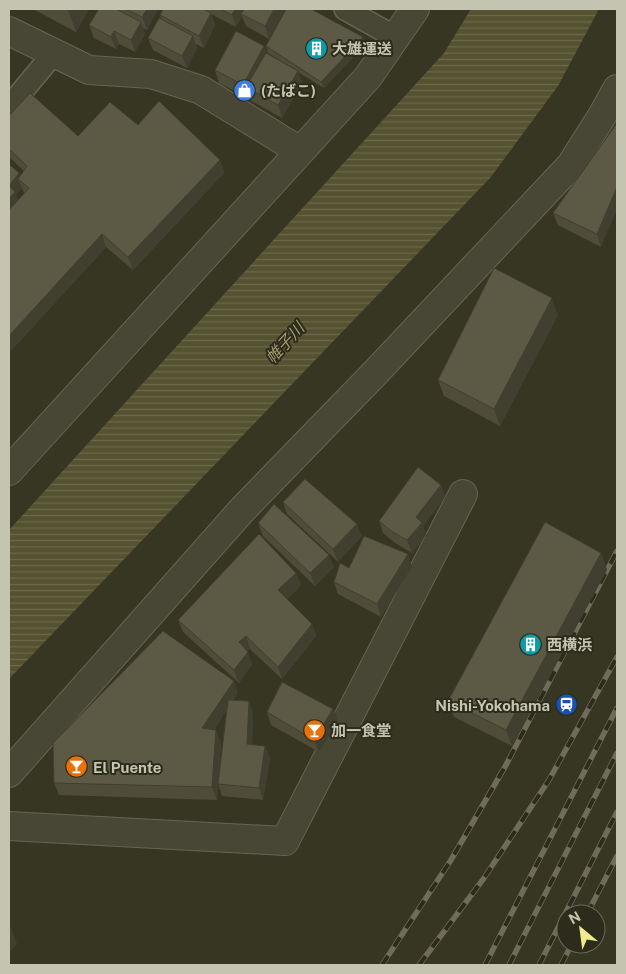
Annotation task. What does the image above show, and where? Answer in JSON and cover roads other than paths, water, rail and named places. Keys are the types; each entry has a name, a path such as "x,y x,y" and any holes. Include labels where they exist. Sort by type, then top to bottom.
{"street":[{"path":"9,472 368,77 415,9"},
{"path":"9,31 89,70 151,74 201,90 300,152"},
{"path":"9,772 242,510 572,165 617,89"},
{"path":"9,826 285,841 463,494"}],"lane":[{"path":"345,9 395,37"},
{"path":"9,107 54,53"}],"water":[{"name":"帷子川","path":"471,9 599,9 558,86 490,178 9,679 9,530 444,53"}],"railway":[{"path":"382,965 451,860 506,765 617,551"},
{"path":"419,965 484,878 549,780 617,657"},
{"path":"485,965 617,708"},
{"path":"509,965 617,753"},
{"path":"539,965 617,812"},
{"path":"592,904 617,856"},
{"path":"561,965 567,954"}],"place":[{"name":"大雄運送","path":"316,48"},
{"name":"(たばこ)","path":"245,90"},
{"name":"西横浜","path":"531,644"},
{"name":"Nishi-Yokohama","path":"566,705"},
{"name":"加一食堂","path":"315,730"},
{"name":"El Puente","path":"77,767"}]}
